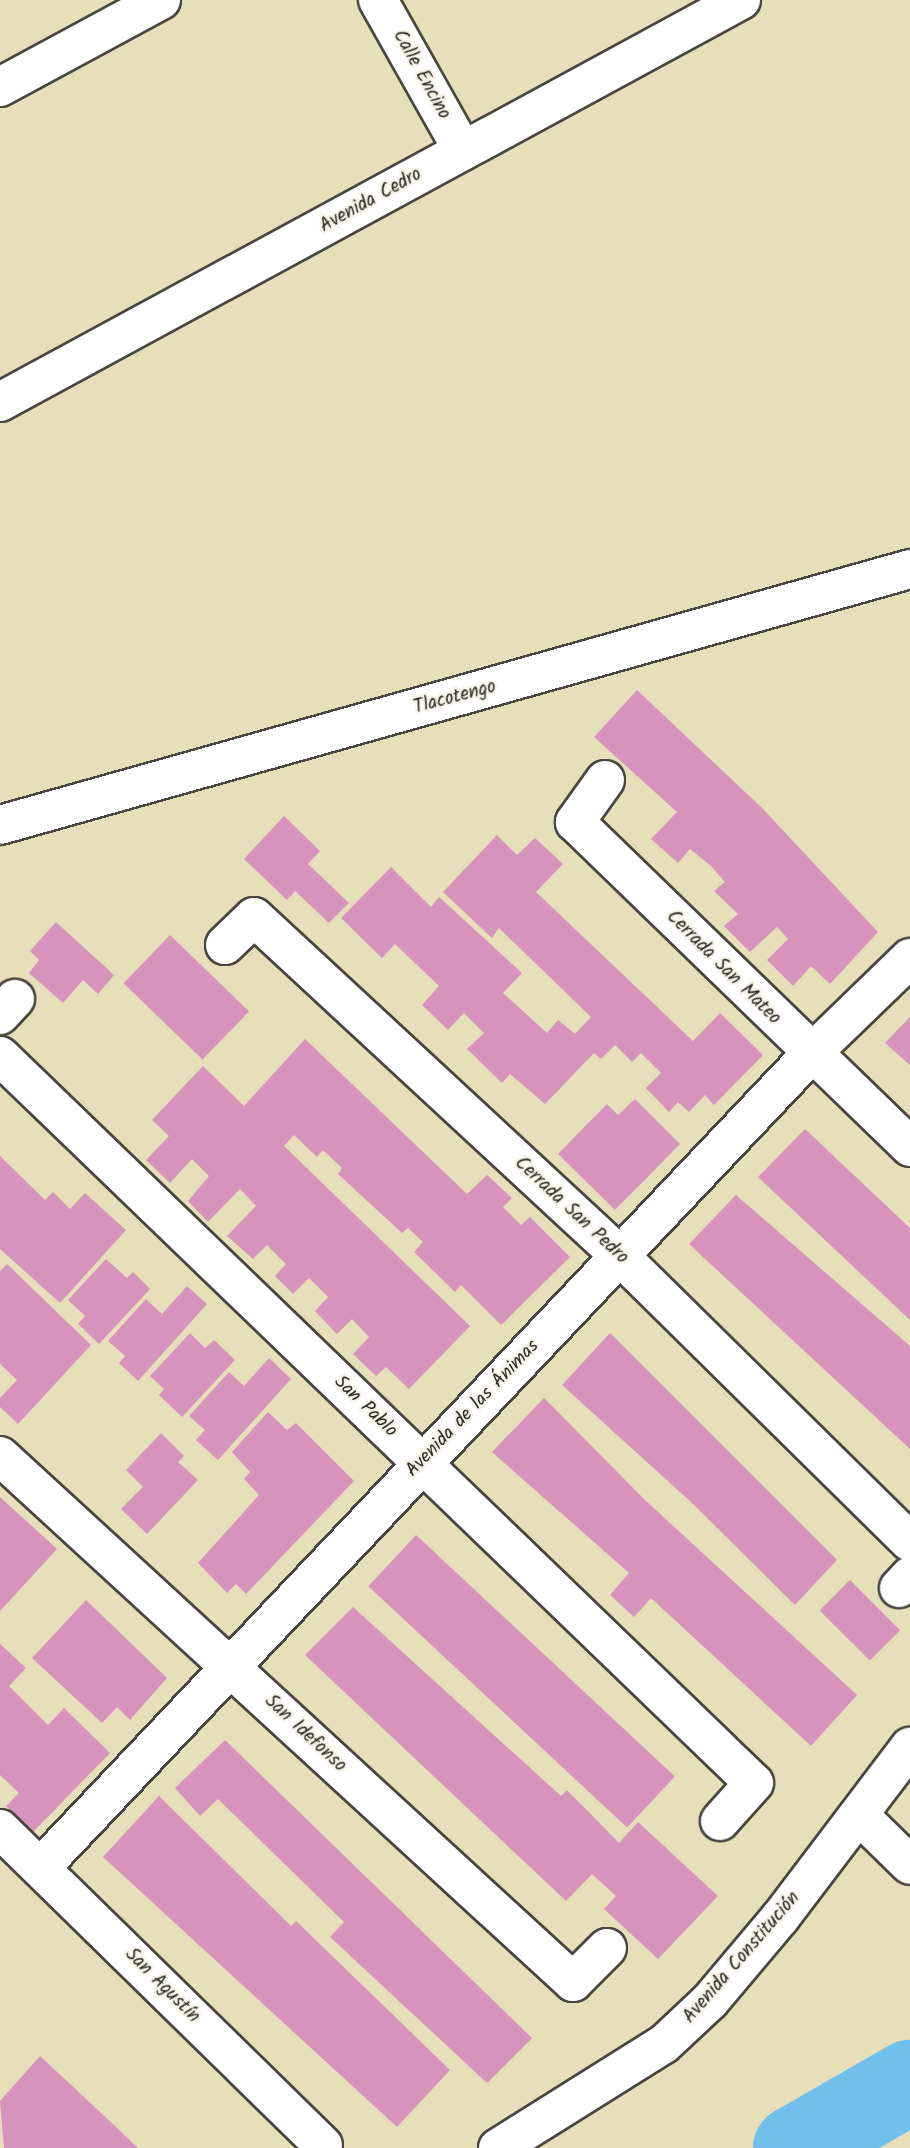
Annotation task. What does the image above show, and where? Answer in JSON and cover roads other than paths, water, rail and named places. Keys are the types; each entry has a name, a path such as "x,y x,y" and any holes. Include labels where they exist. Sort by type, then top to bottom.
{"street":[{"path":"0,87 161,0"},
{"name":"Calle Encino","path":"379,0 463,151"},
{"name":"Avenida Cedro","path":"0,402 741,0"},
{"name":"Tlacotengo","path":"0,825 910,569"},
{"name":"Cerrada San Mateo","path":"605,780 575,822 811,1055 910,1147"},
{"name":"Cerrada San Pedro","path":"225,945 254,916 620,1256 910,1542"},
{"name":"Avenida de las Ánimas","path":"42,1866 422,1462 811,1055 910,958"},
{"name":"San Pablo","path":"0,1056 754,1783 720,1821"},
{"name":"San Idefonso","path":"0,1456 573,1982 607,1948"},
{"name":"Avenida Constitución","path":"498,2148 664,2044 710,2001 910,1747"},
{"path":"859,1815 910,1865"},
{"name":"San Agustín","path":"0,1829 42,1866 323,2145"}],"waterway":[{"path":"795,2148 910,2082"}]}
